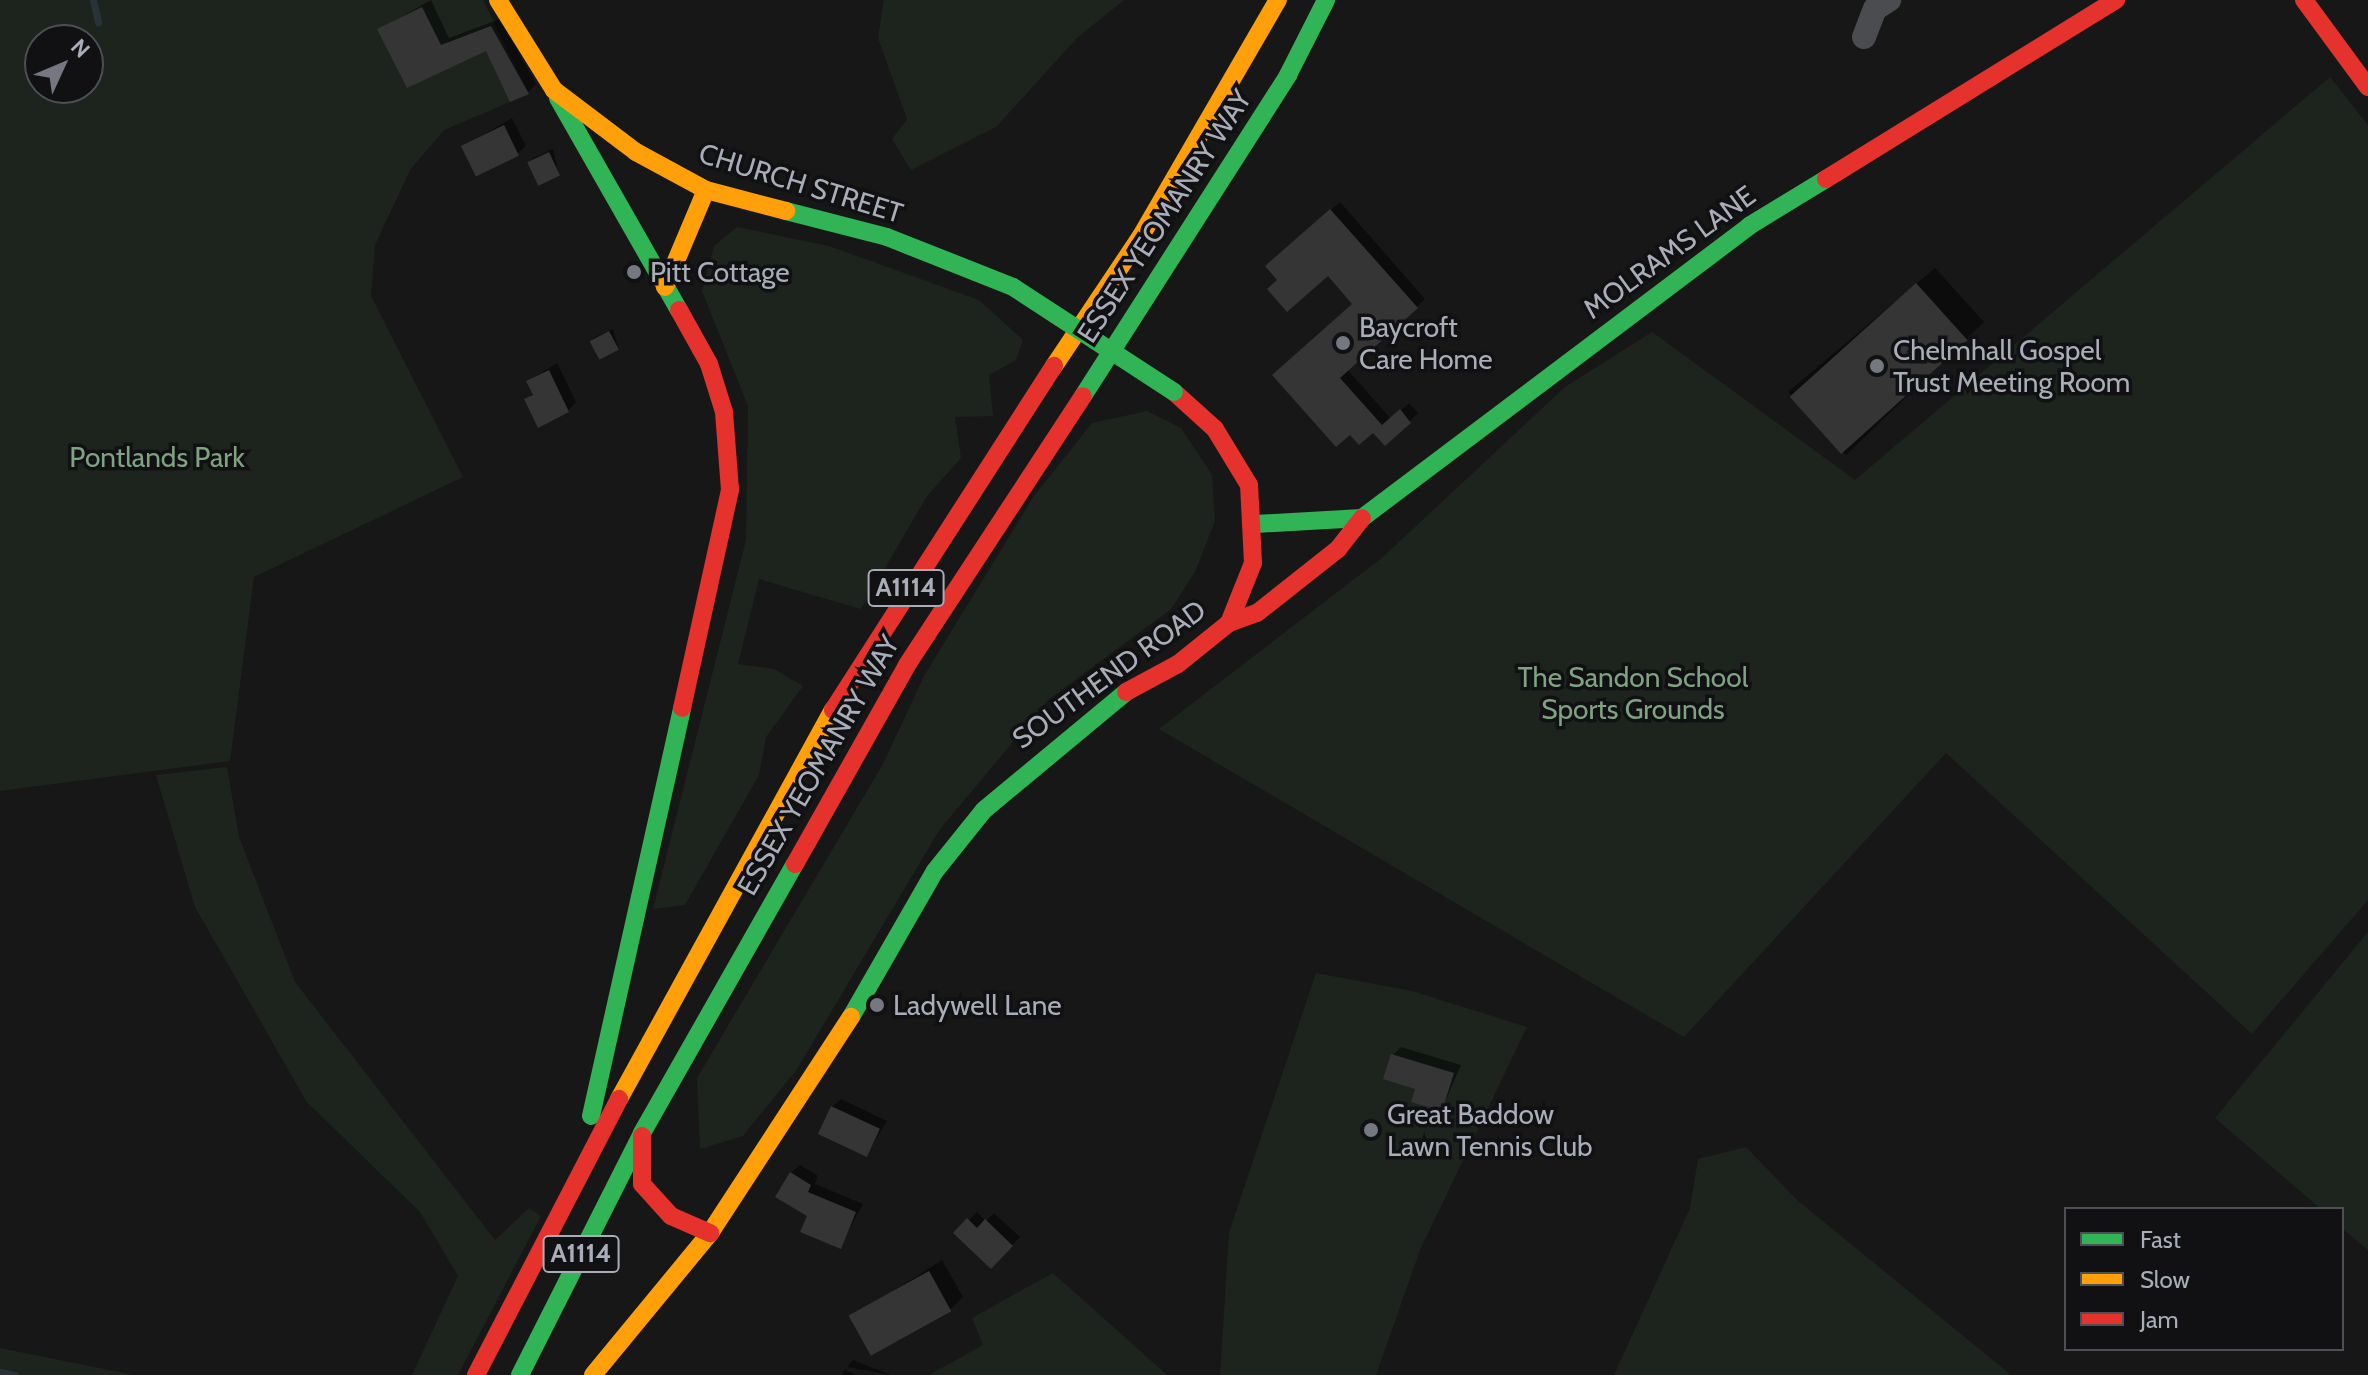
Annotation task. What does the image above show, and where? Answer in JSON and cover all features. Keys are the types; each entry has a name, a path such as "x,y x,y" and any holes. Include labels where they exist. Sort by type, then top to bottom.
{"main road":[{"name":"CHURCH STREET","path":"498,0 554,90 636,152 706,190 887,237 1013,287"},
{"name":"ESSEX YEOMANRY WAY","path":"566,1195 868,645 1141,236 1278,0"},
{"name":"ESSEX YEOMANRY WAY","path":"520,1375 642,1133 907,665 1196,221 1326,0"},
{"name":"MOLRAMS LANE","path":"1229,623 1269,604 1338,549 1362,518 1749,226 2086,7 2116,0"},
{"path":"2304,0 2368,87"},
{"path":"554,90 709,364 724,412 730,490 604,1073 566,1195"},
{"path":"665,287 706,190"},
{"name":"SOUTHEND ROAD","path":"593,1375 710,1233 827,1060 935,871 984,810 1049,749 1229,623 1253,563 1256,524 1235,455 1174,392 1013,287"},
{"path":"1256,524 1362,518"},
{"path":"642,1133 642,1184 671,1216 710,1233"},
{"name":"A1114","path":"476,1375 566,1195"}],"street":[{"path":"1864,37 1875,9 1889,0"}],"green space":[{"name":"Pontlands Park","path":"0,0 483,0 529,94 444,130 410,170 375,245 371,296 463,477 254,577 230,761 0,791"},
{"path":"884,0 1124,0 1077,38 996,127 911,170 892,139 907,119 878,38"},
{"name":"The Sandon School Sports Grounds","path":"2330,77 2368,125 2368,900 2252,1034 1946,753 1684,1037 1159,729 1383,557 1565,387 1652,332 1855,480"},
{"path":"737,227 829,246 979,300 1023,340 1016,360 989,375 993,416 955,417 961,458 927,496 861,609 759,579 738,664 774,669 803,686 766,737 759,775 685,905 653,909 746,540 748,406 702,291 714,246"},
{"path":"1147,411 1181,428 1212,475 1215,521 1195,572 1171,609 1048,700 940,829 797,1069 743,1136 700,1149 697,1078 883,764 924,676 1034,496 1092,423"},
{"path":"227,767 239,837 295,982 495,1240 529,1208 541,1216 458,1375 412,1375 458,1276 420,1212 306,1101 195,907 156,775"},
{"path":"2368,932 2368,1250 2344,1230 2344,1207 2319,1207 2215,1118"},
{"name":"Great Baddow Lawn Tennis Club","path":"1316,973 1412,991 1527,1027 1420,1250 1376,1375 1220,1375 1229,1233"},
{"path":"1746,1147 1797,1200 2011,1375 1614,1375 1690,1208 1698,1159"},
{"path":"1053,1273 1167,1375 929,1375 983,1345 972,1318"},
{"path":"0,1348 134,1375 0,1375"}],"building":[{"path":"422,7 441,45 491,26 529,94 510,102 486,51 407,88 377,29"},
{"path":"504,125 519,156 476,177 461,146"},
{"path":"549,152 560,176 538,186 527,162"},
{"name":"Baycroft Care Home","path":"1330,209 1418,308 1340,378 1382,425 1400,409 1411,423 1385,446 1373,433 1359,445 1350,435 1336,447 1272,375 1352,304 1328,276 1287,312 1267,289 1277,280 1265,266"},
{"name":"Chelmhall Gospel Trust Meeting Room","path":"1916,283 1968,340 1841,454 1790,397"},
{"path":"609,331 619,350 599,360 590,341"},
{"path":"549,370 569,412 538,428 524,399 533,395 526,381"},
{"path":"1391,1054 1454,1073 1442,1111 1411,1102 1415,1089 1383,1079"},
{"path":"831,1106 880,1129 867,1157 818,1134"},
{"path":"790,1172 811,1185 808,1192 856,1212 841,1249 800,1232 807,1216 775,1197"},
{"path":"967,1218 977,1228 985,1219 1013,1246 991,1269 953,1233"},
{"path":"929,1271 951,1311 871,1356 849,1316"}],"waterway":[{"path":"93,0 98,22"},
{"path":"0,1372 15,1375"}],"traffic: fast":[{"path":"1083,396 1288,75 1326,0"},
{"path":"558,98 679,310"},
{"path":"1256,524 1362,518 1749,226 1826,179"},
{"path":"786,211 887,237 1013,287"},
{"path":"1013,287 1174,392"},
{"path":"851,1017 935,871 984,810 1126,692"},
{"path":"591,1116 682,708"},
{"path":"520,1375 642,1133 795,864"}],"traffic: slow":[{"path":"498,0 554,90 636,152 706,190 786,211"},
{"path":"1054,366 1141,236 1278,0"},
{"path":"665,287 706,190"},
{"path":"619,1099 833,710"},
{"path":"593,1375 710,1233 851,1017"}],"traffic: jam":[{"path":"1826,179 2116,0"},
{"path":"2304,0 2368,87"},
{"path":"679,310 709,364 724,412 730,490 682,708"},
{"path":"833,710 1054,366"},
{"path":"1126,692 1178,664 1229,623 1253,563 1249,485 1215,429 1174,392"},
{"path":"795,864 907,665 1083,396"},
{"path":"1229,623 1257,613 1338,549 1362,518"},
{"path":"476,1375 619,1099"},
{"path":"642,1136 642,1184 671,1216 710,1233"}],"place":[{"name":"Pitt Cottage","path":"634,272"},
{"name":"Baycroft Care Home","path":"1343,343"},
{"name":"Chelmhall Gospel Trust Meeting Room","path":"1877,366"},
{"name":"Ladywell Lane","path":"877,1005"},
{"name":"Great Baddow Lawn Tennis Club","path":"1371,1130"}]}
